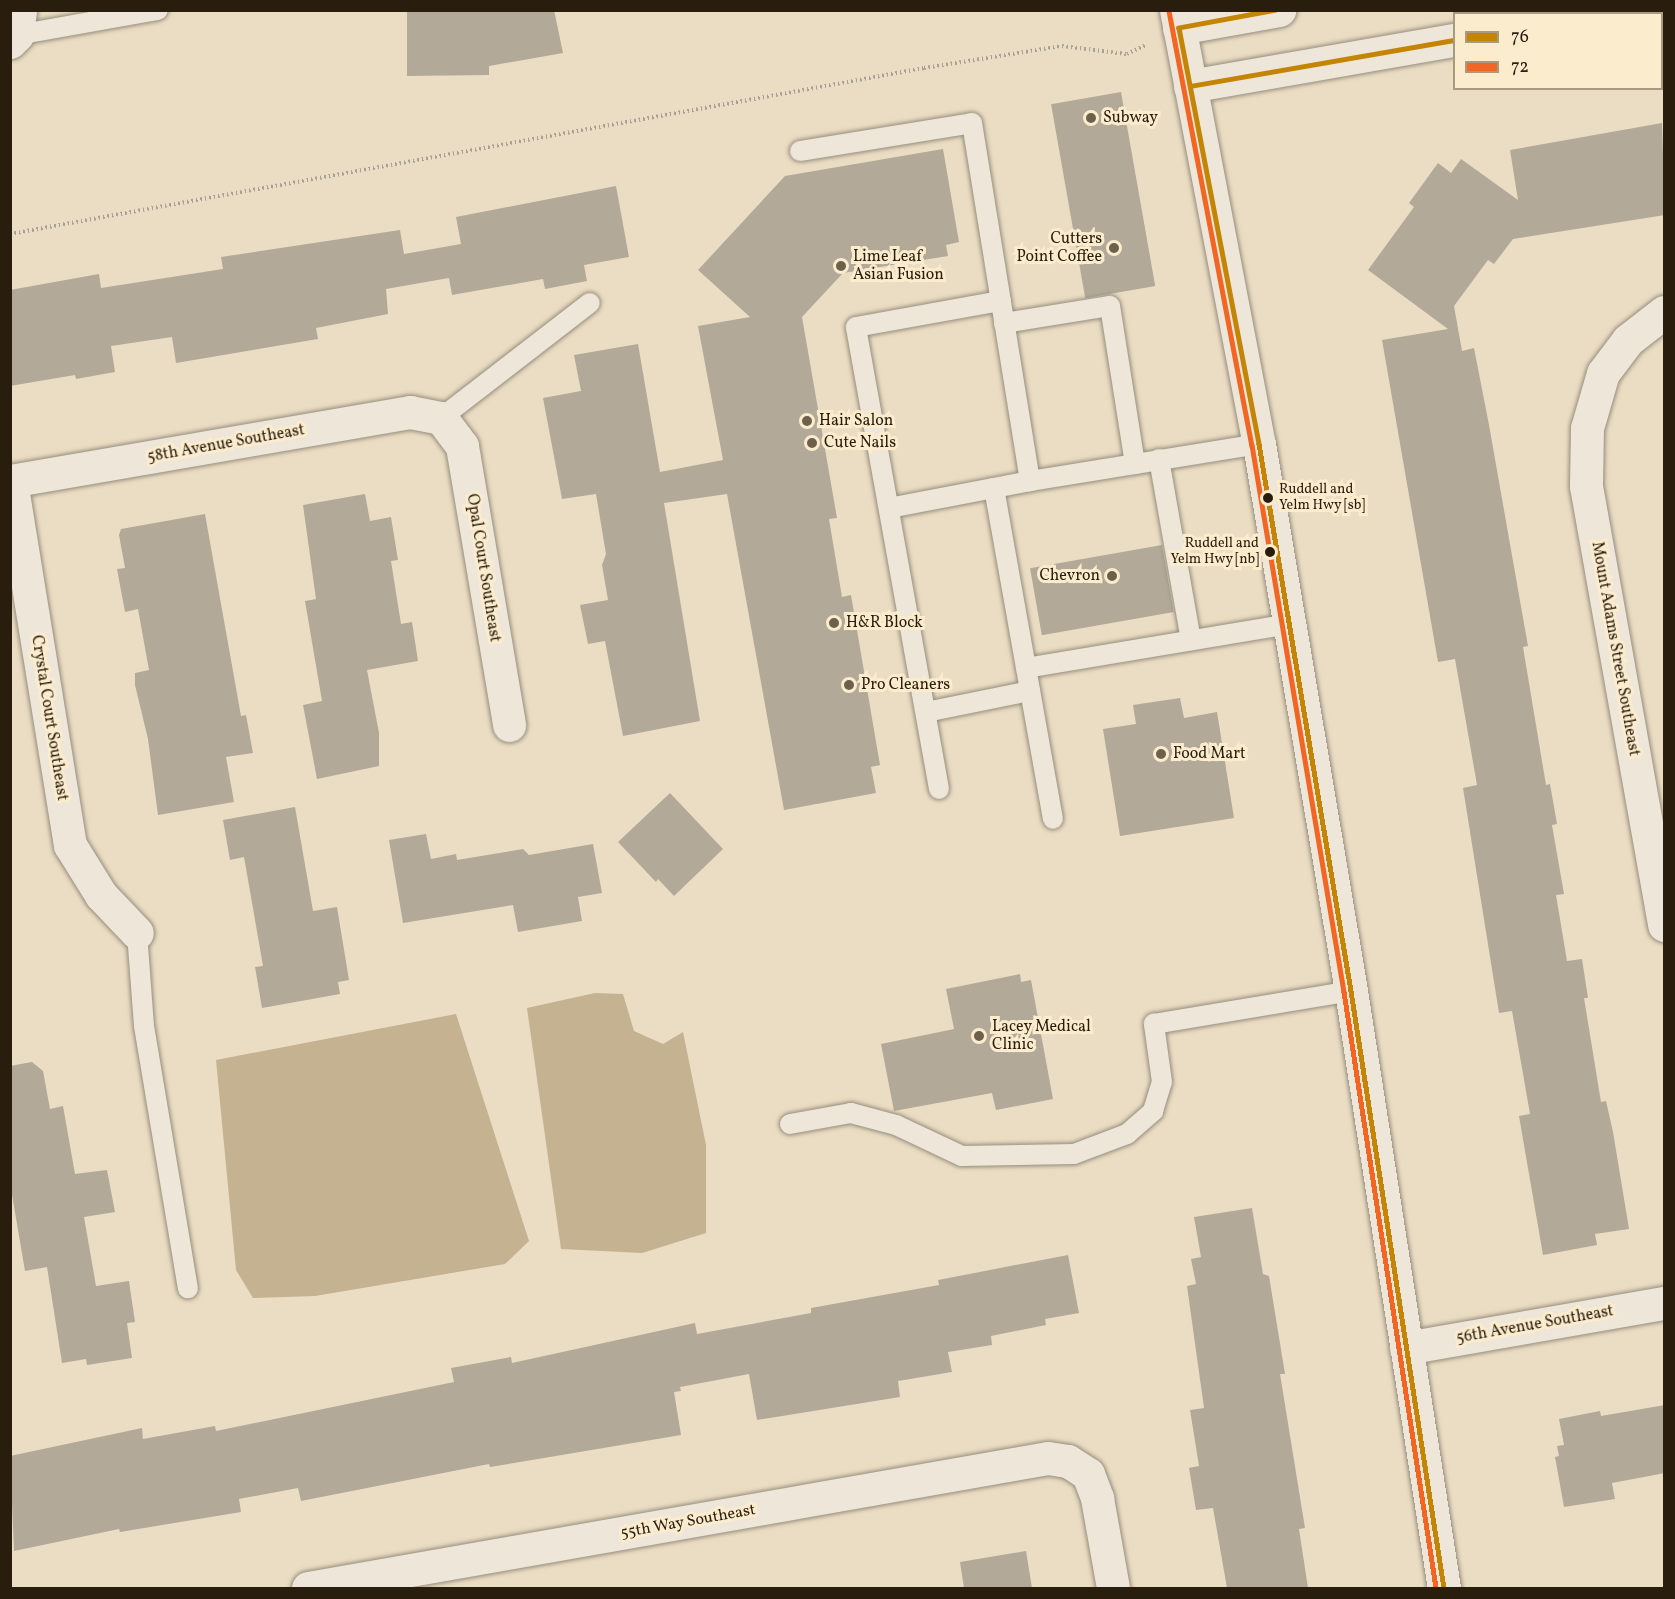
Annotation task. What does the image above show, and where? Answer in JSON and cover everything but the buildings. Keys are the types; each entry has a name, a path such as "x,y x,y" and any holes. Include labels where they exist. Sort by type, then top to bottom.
{"street":[{"path":"1279,10 1178,20 1259,444 1351,991 1443,1588"},
{"path":"1190,86 1453,40"},
{"name":"Mount Adams Street Southeast","path":"1665,312 1628,340 1603,373 1587,428 1586,486 1665,925"},
{"name":"58th Avenue Southeast","path":"11,481 410,412 441,418"},
{"name":"Opal Court Southeast","path":"441,418 462,446 509,725"},
{"name":"Crystal Court Southeast","path":"11,481 70,844 101,895 137,933"},
{"name":"56th Avenue Southeast","path":"1406,1348 1665,1303"},
{"name":"55th Way Southeast","path":"308,1588 1048,1458 1068,1461 1088,1474 1097,1498 1113,1588"}],"lane":[{"path":"16,29 158,10"},
{"path":"800,151 972,123 1030,481"},
{"path":"939,789 856,327 1001,301"},
{"path":"441,418 590,303"},
{"path":"1004,322 1110,306 1135,464"},
{"path":"889,508 1030,481 1259,444"},
{"path":"1159,459 1191,640"},
{"path":"994,488 1053,819"},
{"path":"1026,668 1289,624"},
{"path":"926,712 1030,691"},
{"path":"137,933 144,1026 188,1288"},
{"path":"790,1124 851,1113 896,1125 962,1156 1074,1154 1127,1134 1153,1111 1162,1082 1154,1024 1351,991"}],"path":[{"path":"10,234 1062,46 1127,54 1178,20"}],"shaded area":[{"path":"595,993 623,994 634,1031 663,1044 683,1032 706,1145 706,1233 642,1253 561,1249 527,1008"},
{"path":"456,1014 529,1241 505,1264 315,1296 253,1298 236,1270 216,1060"}],"transit line":[{"name":"76","path":"1276,10 1179,28 1259,444 1351,991 1444,1588"},
{"name":"72","path":"1169,11 1252,445 1344,992 1436,1588"},
{"name":"76","path":"1190,86 1453,40"}],"place":[{"name":"Subway","path":"1091,118"},
{"name":"Cutters Point Coffee","path":"1114,248"},
{"name":"Lime Leaf Asian Fusion","path":"841,266"},
{"name":"Hair Salon","path":"807,421"},
{"name":"Cute Nails","path":"812,443"},
{"name":"Ruddell and Yelm Hwy [sb]","path":"1268,498"},
{"name":"Ruddell and Yelm Hwy [nb]","path":"1270,552"},
{"name":"Chevron","path":"1112,576"},
{"name":"H&R Block","path":"834,623"},
{"name":"Pro Cleaners","path":"849,685"},
{"name":"Food Mart","path":"1161,754"},
{"name":"Lacey Medical Clinic","path":"979,1036"}]}
